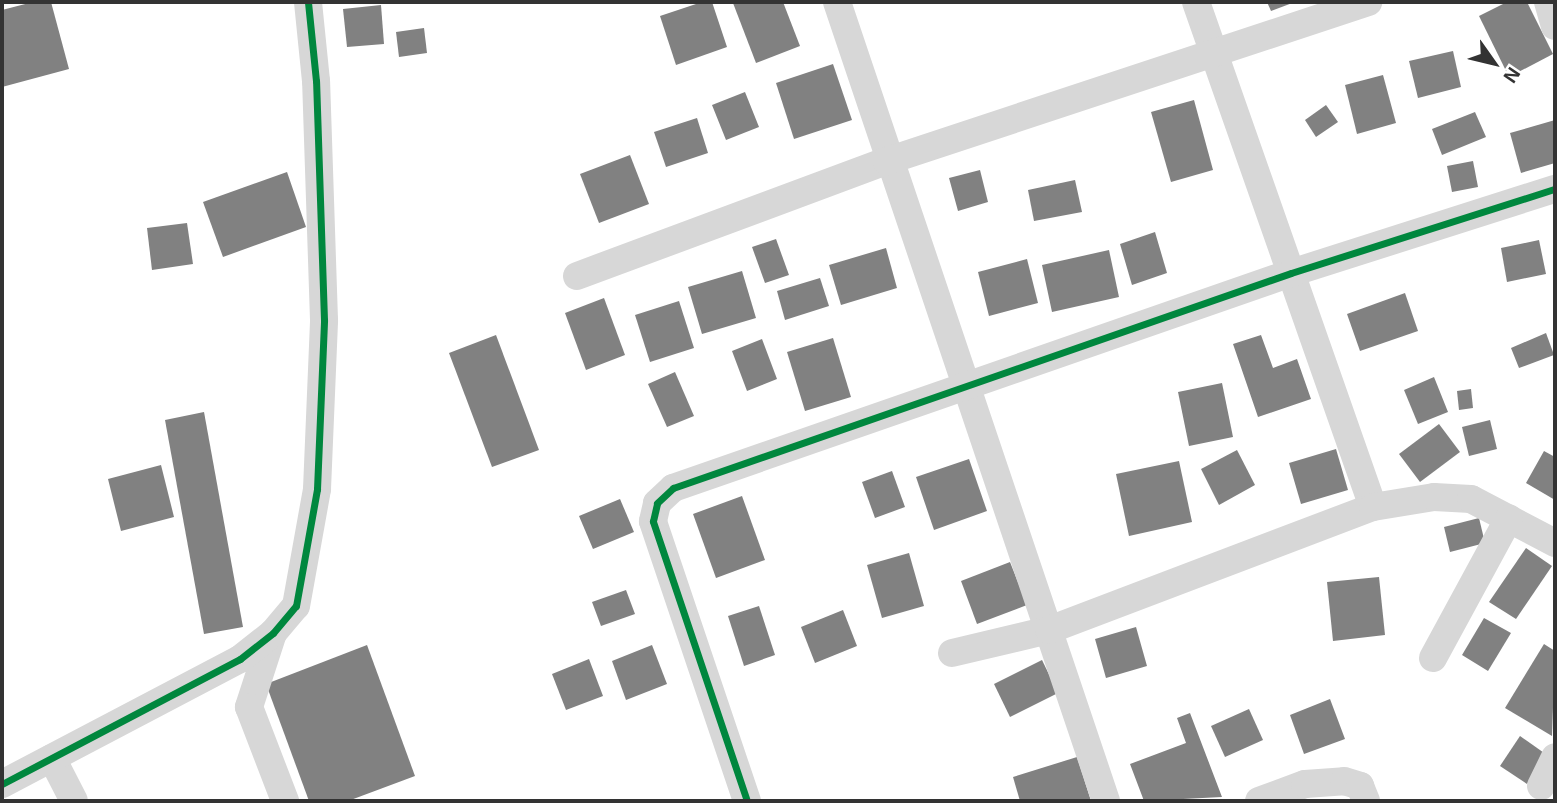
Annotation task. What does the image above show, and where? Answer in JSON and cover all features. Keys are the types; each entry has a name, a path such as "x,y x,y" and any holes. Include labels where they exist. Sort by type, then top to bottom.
{"street":[{"path":"2,784 240,659 273,633 296,606 317,489 324,320 316,80 308,2"},
{"path":"837,2 887,160 1106,801"},
{"path":"1196,2 1373,507"},
{"path":"577,276 887,160 1216,56 1368,2"},
{"path":"1548,2 1555,26"},
{"path":"747,801 653,521 657,503 673,488 1291,273 1555,189"},
{"path":"953,653 1049,630 1373,507 1434,497 1471,499 1555,543"},
{"path":"1433,658 1509,518"},
{"path":"273,633 249,707 285,801"},
{"path":"1541,786 1555,757"},
{"path":"52,758 74,801"},
{"path":"1259,801 1305,784 1344,781 1360,786 1366,801"}],"building":[{"path":"33,2 51,2 69,69 2,87 2,10"},
{"path":"702,2 712,2 727,47 676,65 660,16"},
{"path":"783,2 800,46 756,63 733,3"},
{"path":"1267,2 1295,2 1271,11"},
{"path":"1507,2 1527,2 1553,54 1509,77 1479,16"},
{"path":"381,5 384,44 347,47 343,9"},
{"path":"424,28 427,53 399,57 396,32"},
{"path":"1453,51 1461,87 1418,98 1409,61"},
{"path":"833,64 852,120 794,139 776,83"},
{"path":"1383,75 1396,123 1357,134 1345,85"},
{"path":"745,92 759,127 726,140 712,105"},
{"path":"1194,100 1213,170 1171,182 1151,112"},
{"path":"1326,105 1338,122 1316,137 1305,120"},
{"path":"1475,112 1486,137 1442,155 1432,129"},
{"path":"697,118 708,153 666,167 654,132"},
{"path":"1555,120 1555,163 1521,173 1510,133"},
{"path":"630,155 649,204 599,223 580,174"},
{"path":"1473,161 1478,187 1452,192 1447,166"},
{"path":"980,170 988,202 958,211 949,178"},
{"path":"287,172 306,227 223,257 203,202"},
{"path":"1075,180 1082,212 1034,221 1028,190"},
{"path":"187,223 193,264 152,270 147,228"},
{"path":"1155,232 1167,273 1132,285 1120,244"},
{"path":"776,239 789,275 765,283 752,247"},
{"path":"1539,240 1546,274 1507,282 1501,248"},
{"path":"886,248 897,288 841,305 829,265"},
{"path":"1109,250 1119,297 1052,312 1042,265"},
{"path":"1027,259 1038,303 989,316 978,272"},
{"path":"742,271 756,318 702,334 688,287"},
{"path":"820,278 829,306 785,320 777,291"},
{"path":"1405,293 1418,331 1360,351 1347,314"},
{"path":"604,298 625,355 586,370 565,313"},
{"path":"679,301 694,348 650,362 635,315"},
{"path":"1546,333 1554,355 1519,368 1511,348"},
{"path":"496,335 539,450 492,467 449,353"},
{"path":"1261,335 1273,368 1297,359 1311,399 1258,417 1233,344"},
{"path":"833,338 851,397 805,411 787,352"},
{"path":"762,339 777,379 747,391 732,351"},
{"path":"675,372 694,416 667,427 648,384"},
{"path":"1434,377 1448,412 1418,424 1404,390"},
{"path":"1222,383 1233,437 1189,446 1178,392"},
{"path":"1471,389 1473,408 1459,410 1457,391"},
{"path":"204,412 243,627 204,634 165,420"},
{"path":"1490,420 1497,449 1469,456 1462,427"},
{"path":"1439,424 1460,452 1420,482 1399,454"},
{"path":"1336,449 1348,490 1301,504 1289,463"},
{"path":"1237,450 1255,485 1219,505 1201,469"},
{"path":"1544,451 1555,457 1555,500 1526,483"},
{"path":"969,459 987,511 934,530 916,477"},
{"path":"1179,461 1192,522 1129,536 1116,474"},
{"path":"161,465 174,517 121,531 108,479"},
{"path":"892,471 905,507 875,518 862,482"},
{"path":"742,496 765,560 716,578 693,514"},
{"path":"620,499 634,532 593,549 579,516"},
{"path":"1479,518 1485,543 1450,552 1444,527"},
{"path":"1526,548 1552,566 1516,619 1489,602"},
{"path":"909,553 924,606 882,618 867,565"},
{"path":"1010,562 1027,605 977,624 961,581"},
{"path":"1379,577 1385,635 1333,641 1327,582"},
{"path":"626,590 635,614 601,626 592,602"},
{"path":"759,606 775,655 744,666 728,616"},
{"path":"843,610 857,646 815,663 801,627"},
{"path":"1484,618 1511,633 1488,671 1462,655"},
{"path":"1136,627 1147,666 1106,678 1095,639"},
{"path":"1544,644 1555,651 1552,736 1505,708"},
{"path":"367,645 415,776 348,801 309,801 266,684"},
{"path":"652,645 667,684 626,700 612,661"},
{"path":"589,659 603,696 566,710 552,674"},
{"path":"1042,660 1058,693 1010,717 994,684"},
{"path":"1330,699 1345,739 1304,754 1290,715"},
{"path":"1249,709 1263,740 1225,757 1211,726"},
{"path":"1190,713 1222,797 1144,801 1130,764 1186,743 1177,718"},
{"path":"1520,736 1547,755 1527,784 1500,766"},
{"path":"1077,757 1091,801 1020,801 1013,777"}],"cycle path":[{"path":"2,784 240,659 273,633 296,606 317,489 324,320 316,81 308,2"},
{"path":"747,801 653,521 657,503 673,488 1291,273 1555,189"}]}
